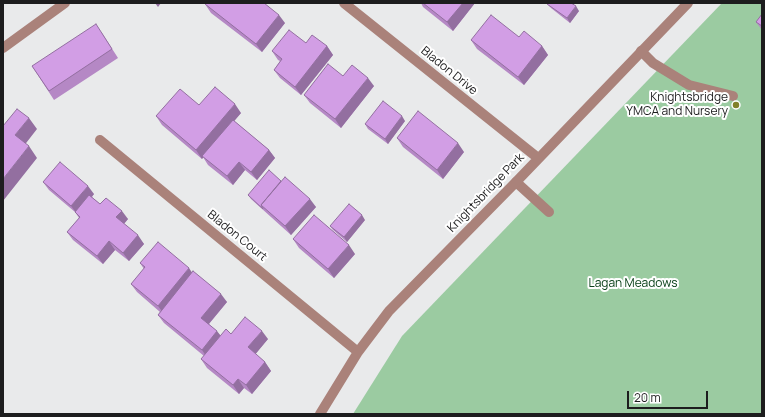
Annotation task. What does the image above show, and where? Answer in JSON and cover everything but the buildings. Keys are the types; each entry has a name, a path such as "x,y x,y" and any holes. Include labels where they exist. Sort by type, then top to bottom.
{"street":[{"path":"3,48 65,3"},
{"name":"Bladon Drive","path":"344,3 538,158"},
{"name":"Knightsbridge Park","path":"320,414 358,352 389,311 516,182 688,3"},
{"path":"641,51 653,63 689,85 733,96"},
{"name":"Bladon Court","path":"100,140 358,352"},
{"path":"516,182 549,212"}],"green space":[{"name":"Lagan Meadows","path":"722,3 762,3 762,414 353,414 402,336"}],"place":[{"name":"Knightsbridge YMCA and Nursery","path":"736,105"}]}
